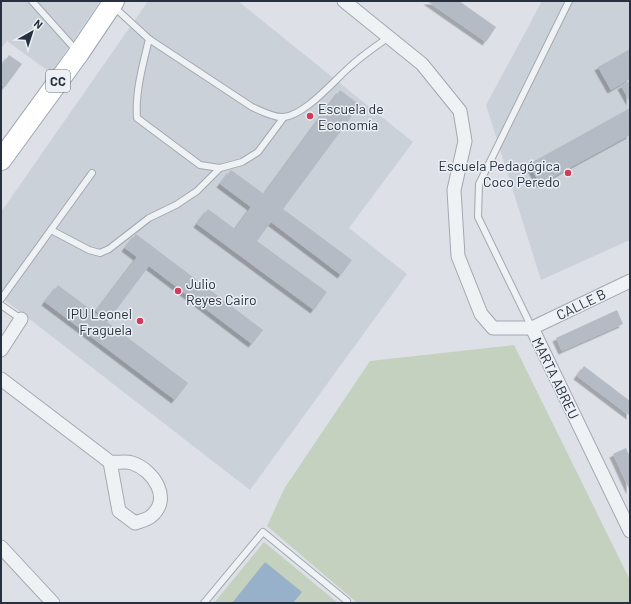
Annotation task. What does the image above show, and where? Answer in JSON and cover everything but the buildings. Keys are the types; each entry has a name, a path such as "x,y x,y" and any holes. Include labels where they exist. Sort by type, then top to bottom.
{"main road":[{"name":"CC","path":"1,160 79,53 112,3"}],"street":[{"name":"MARTA ABREU","path":"344,1 422,64 460,111 465,141 454,190 458,256 481,314 493,328 532,328 630,531"},
{"name":"CALLE B","path":"532,328 630,281"},
{"path":"1,350 21,319"},
{"path":"1,379 110,462 132,463 149,473 159,487 161,496 156,509 150,518 135,523 119,511 110,462"},
{"path":"1,547 53,603"}],"lane":[{"path":"32,1 79,53"},
{"path":"38,8 40,1"},
{"path":"532,328 478,217 479,184 569,1"},
{"path":"112,3 149,39 252,107 269,114 284,117"},
{"path":"149,39 140,76 136,109 137,118 200,165 220,168 242,162 258,152 284,117 303,109 322,94 352,65 389,37"},
{"path":"51,230 89,250 100,253 109,249 149,218 176,205 198,191 220,168"},
{"path":"1,298 92,173"},
{"path":"1,305 21,319"},
{"path":"204,603 263,532 347,601"}],"shaded area":[{"path":"1,1 100,1 51,73 7,41 1,49"},
{"path":"148,1 238,1 413,142 349,228 407,274 250,490 1,297 1,212"},
{"name":"Escuela Pedagógica Coco Peredo","path":"542,1 630,1 630,240 541,280 486,105"}],"green space":[{"path":"514,345 630,580 630,603 354,603 355,601 267,526 284,489 370,361"},
{"path":"264,542 338,603 214,603"}],"water":[{"path":"265,562 302,592 293,603 232,603"}],"place":[{"name":"Escuela de Economía","path":"310,116"},
{"name":"Escuela Pedagógica Coco Peredo","path":"568,173"},
{"name":"Julio Reyes Cairo","path":"178,291"},
{"name":"IPU Leonel Fraguela","path":"140,321"}]}
